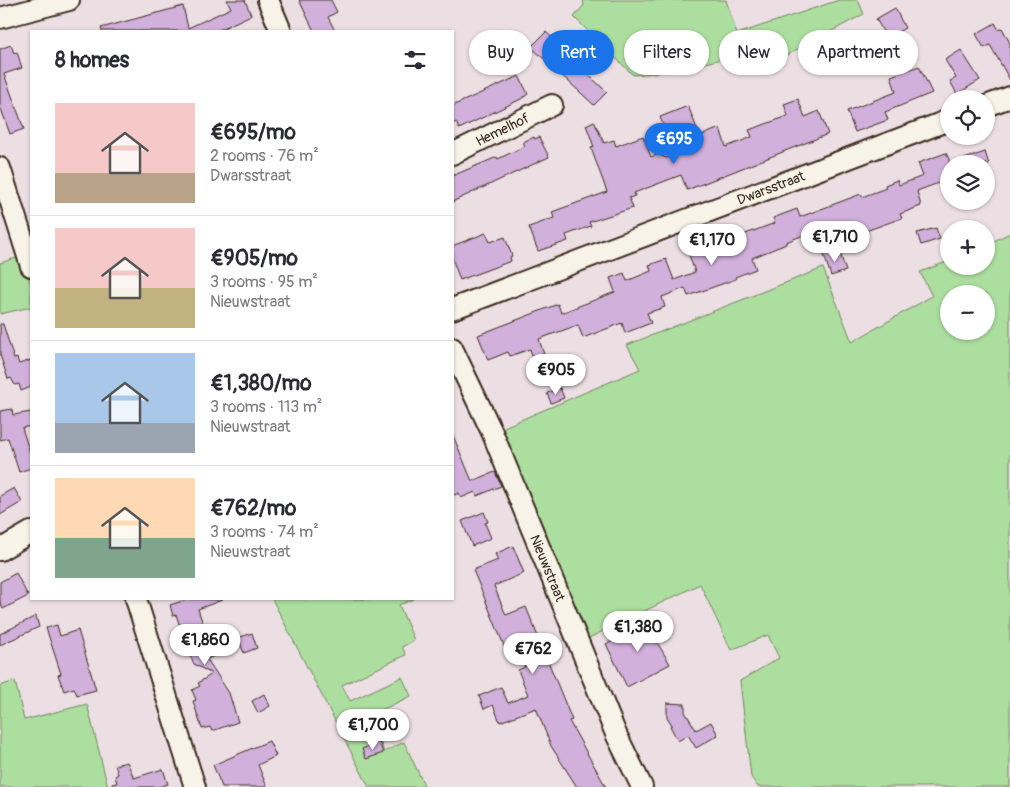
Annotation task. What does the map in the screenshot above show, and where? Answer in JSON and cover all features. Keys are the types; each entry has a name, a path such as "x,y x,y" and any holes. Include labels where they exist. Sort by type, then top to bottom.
{"street":[{"path":"0,18 69,0"},
{"path":"268,0 282,30"},
{"path":"995,103 1010,97"},
{"name":"Hemelhof","path":"454,153 552,105"},
{"name":"Dwarsstraat","path":"454,308 940,123"},
{"path":"0,168 30,263"},
{"name":"Nieuwstraat","path":"454,352 492,432 616,734 642,787"},
{"path":"0,550 30,533"},
{"path":"136,600 195,787"}],"green space":[{"path":"583,0 726,0 736,30 719,30 719,59 709,62 709,30 624,30 624,66 614,56 614,30 587,30 574,17 584,5"},
{"path":"839,0 858,0 864,14 834,30 798,30 798,49 788,54 788,30 749,30"},
{"path":"1010,233 1010,787 758,787 751,777 740,681 779,658 768,635 731,650 700,584 587,639 497,430 640,369 627,345 823,268 852,342 932,296 920,272 940,264 940,275 995,275 995,240"},
{"path":"22,256 30,283 30,307 0,314 0,263"},
{"path":"273,600 412,600 399,605 414,640 402,647 406,655 342,685 350,701 402,677 411,696 362,719 380,741 384,752 404,742 425,787 369,787"},
{"path":"15,681 24,720 87,704 108,787 0,787 0,686"}],"building":[{"path":"227,0 245,0 251,15 219,30 102,30 101,28 183,6 188,28 231,8"},
{"path":"299,0 331,0 337,12 328,17 334,30 314,30"},
{"path":"895,8 905,28 901,30 882,30 876,19"},
{"path":"995,23 999,30 1002,28 1010,43 1010,80 990,45 984,48 976,34"},
{"path":"542,36 542,57 532,48"},
{"path":"11,45 14,53 17,52 22,68 4,74 24,129 10,134 0,106 0,49"},
{"path":"961,50 980,80 964,90 955,90 950,81 956,78 945,60"},
{"path":"918,66 932,93 885,112 888,120 855,132 847,111 896,92 891,76 918,75"},
{"path":"561,75 589,75 607,92 594,105"},
{"path":"519,76 528,94 459,129 456,122 454,123 454,105"},
{"path":"798,99 805,117 819,111 828,134 687,190 681,175 634,193 635,196 629,198 633,208 589,222 591,226 566,235 568,241 538,251 529,227 554,218 552,212 607,192 591,148 594,147 586,125 594,121 604,143 614,140 616,146 643,136 651,157 658,154 666,158 686,151 675,126 665,130 660,117 688,106 700,136 720,128 726,147 752,137 749,130 788,116 784,104"},
{"path":"539,137 549,157 454,201 454,175 497,157 498,159 525,146 523,142"},
{"path":"940,155 940,182 917,191 921,206 900,214 902,218 846,238 848,241 829,248 822,228 786,242 786,244 752,258 756,269 735,277 736,279 688,296 685,288 662,297 665,307 647,313 651,323 625,333 622,323 583,338 578,325 539,339 546,361 535,365 530,349 510,356 508,352 488,360 478,335 558,304 561,313 615,292 610,278 624,273 627,281 651,271 649,265 666,259 674,280 695,272 689,255 775,223 773,218 797,209 800,217 861,194 862,197 886,188 885,185 897,180 899,185 923,176 918,163"},
{"path":"936,228 940,239 921,245 917,233"},
{"path":"486,233 490,242 505,237 512,256 510,257 511,261 460,280 454,264 454,245"},
{"path":"839,250 846,271 831,276 824,255"},
{"path":"0,324 3,324 14,359 17,358 19,364 30,360 30,387 21,391 19,384 15,385 11,378 8,379 0,355"},
{"path":"560,388 564,398 551,403 547,393"},
{"path":"12,409 13,415 30,412 30,426 22,428 30,453 30,468 19,472 8,438 0,440 0,411"},
{"path":"454,438 472,481 495,472 501,486 477,496 475,492 461,498 459,493 454,495"},
{"path":"14,488 22,502 0,515 0,496"},
{"path":"484,512 488,522 485,523 491,538 472,546 462,521"},
{"path":"513,546 524,573 494,586 506,615 526,607 572,720 569,721 606,787 577,787 551,746 536,708 500,722 493,705 484,709 479,696 501,687 508,703 528,695 518,670 525,667 516,643 505,648 473,570 498,560 495,554"},
{"path":"16,573 28,596 3,609 0,602 0,582"},
{"path":"186,600 222,600 198,609 204,627 213,630 216,638 212,651 214,656 207,659 229,693 238,722 212,731 210,727 202,729 193,701 196,700 192,690 200,686 198,683 212,674 194,664 183,641 185,640 176,615 173,616 170,605"},
{"path":"648,614 655,630 651,632 670,664 627,687 606,644 636,630 632,622"},
{"path":"36,616 39,627 0,645 0,634"},
{"path":"57,625 60,636 78,630 96,690 77,695 74,688 64,691 58,675 61,674 46,628"},
{"path":"252,633 257,648 244,653 238,638"},
{"path":"264,694 270,706 258,713 252,701"},
{"path":"667,703 685,704 685,712 696,730 711,722 718,735 696,748 688,735 678,741 667,717"},
{"path":"269,741 276,756 258,765 267,787 222,787 213,765"},
{"path":"379,742 383,753 366,759 362,749"},
{"path":"127,762 134,778 163,769 168,784 159,787 112,787 112,784 117,783 115,776 118,774 115,765"}]}
